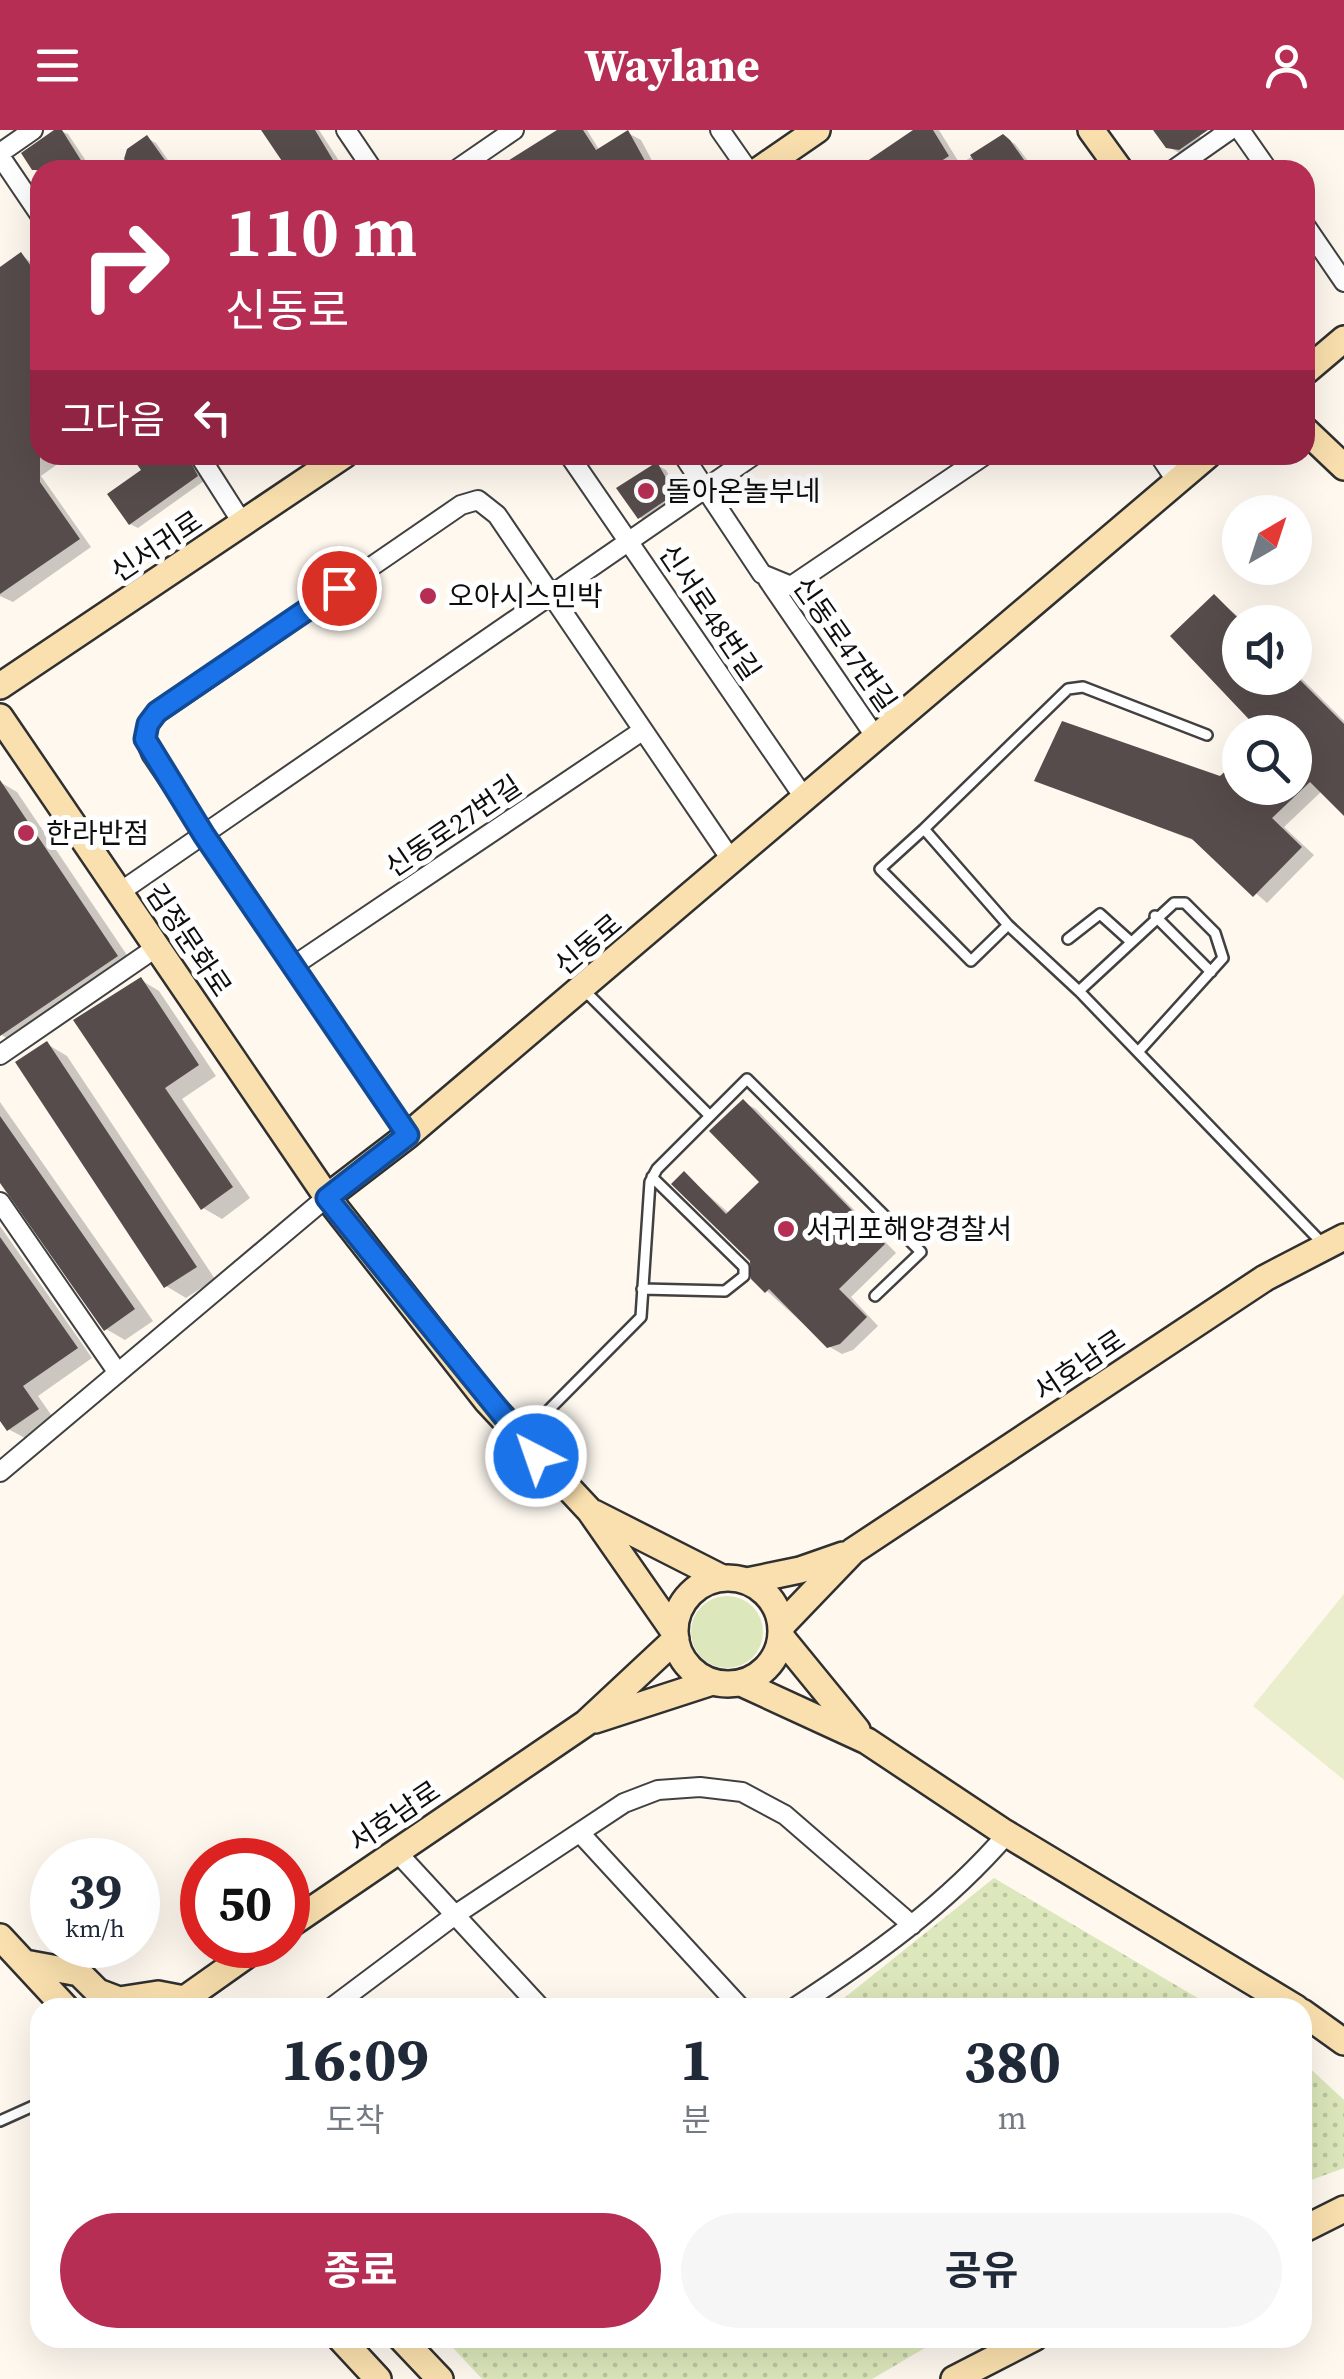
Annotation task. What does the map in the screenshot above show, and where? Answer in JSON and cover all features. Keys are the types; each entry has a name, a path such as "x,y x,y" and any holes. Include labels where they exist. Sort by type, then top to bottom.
{"street":[{"path":"30,200 0,154 33,130"},
{"path":"346,130 366,160"},
{"path":"470,160 514,130"},
{"path":"720,130 741,160"},
{"path":"774,160 817,130"},
{"path":"1091,130 1113,160"},
{"path":"1188,160 1230,130"},
{"path":"1240,130 1261,160"},
{"path":"1315,240 1344,282"},
{"path":"1315,364 1344,339"},
{"path":"1315,439 1344,467"},
{"path":"206,465 243,524"},
{"name":"신서귀로","path":"0,686 329,465"},
{"name":"신서로48번길","path":"576,465 806,800"},
{"name":"신동로47번길","path":"689,465 877,739"},
{"path":"120,892 739,465"},
{"name":"신동로47번길","path":"768,580 791,586 970,465"},
{"path":"1166,465 1177,482"},
{"name":"신동로","path":"0,1472 327,1198 408,1135 1197,465"},
{"path":"408,1135 204,835 145,739 148,724 157,712 470,500 483,503 497,515 732,861"},
{"name":"김정문화로","path":"0,717 327,1198"},
{"name":"신동로27번길","path":"293,966 642,731"},
{"path":"0,1055 157,947"},
{"path":"327,1198 520,1438 590,1511 675,1636 688,1666 712,1682"},
{"path":"0,1202 118,1373"},
{"name":"서호남로","path":"853,1551 1265,1278 1335,1242"},
{"path":"590,1511 770,1599 781,1631 866,1741"},
{"path":"586,1723 675,1636 679,1610 702,1584 800,1570 853,1551"},
{"path":"741,1683 766,1668 781,1631 853,1551"},
{"path":"586,1723 712,1682 741,1683 866,1741 1007,1834 1280,1998"},
{"name":"서호남로","path":"310,1910 586,1723"},
{"path":"344,1998 455,1915 624,1803 658,1790 700,1787 742,1792 785,1815 912,1925"},
{"path":"581,1834 732,1998"},
{"path":"808,1998 912,1925 972,1874 1007,1834"},
{"path":"395,1850 533,1998"},
{"path":"0,1937 57,1998"},
{"path":"24,1963 79,1973 98,1992 113,1998"},
{"path":"189,1998 230,1968"},
{"path":"131,1998 158,1994 166,1998"},
{"path":"1312,2019 1344,2042"},
{"path":"1312,2225 1344,2209"},
{"path":"1312,2228 1344,2222"},
{"path":"349,2348 378,2379"},
{"path":"411,2348 440,2379"},
{"path":"954,2379 1014,2348"}],"lane":[{"path":"1008,925 971,961 880,868 1068,689 1082,687 1207,736"},
{"path":"924,828 1008,925 1335,1242"},
{"path":"1079,991 1174,903 1185,904 1215,933 1224,958 1138,1052"},
{"path":"1068,938 1100,914 1130,941"},
{"path":"1156,916 1210,972"},
{"path":"582,988 709,1115"},
{"path":"520,1438 640,1318 652,1177 747,1079 921,1252 875,1296"},
{"path":"642,1289 726,1291 744,1276 744,1267 652,1177"},
{"path":"0,2120 30,2107"}],"green space":[{"path":"1344,1594 1344,1780 1253,1706"},
{"path":"727,1596 752,1607 763,1632 752,1657 727,1668 702,1657 691,1632 702,1607"},
{"path":"994,1878 1198,1998 844,1998"},
{"path":"1312,2070 1344,2100 1344,2168 1312,2180"},
{"path":"453,2348 925,2348 872,2379 482,2379"}],"building":[{"path":"54,130 62,130 81,160 30,160 30,167 21,153"},
{"path":"261,130 315,130 333,160 281,160"},
{"path":"557,130 583,130 596,150 628,130 644,160 509,160"},
{"path":"913,130 933,130 949,156 943,160 869,160"},
{"path":"1153,130 1208,130 1179,150 1166,148"},
{"path":"1003,134 1024,160 973,160 970,155"},
{"path":"147,135 165,160 125,160 127,149"},
{"path":"21,252 30,265 30,465 40,465 40,482 80,539 0,594 0,267"},
{"path":"137,465 192,465 198,476 129,525 107,494 141,470"},
{"name":"돌아온놀부네","path":"652,465 659,465 675,494 638,519 616,488"},
{"path":"1214,594 1225,605 1222,691 1170,636"},
{"path":"1312,692 1344,724 1344,816 1312,784 1312,715 1245,715 1226,695"},
{"path":"1062,721 1220,776 1222,805 1286,805 1272,818 1302,847 1253,897 1192,839 1034,781"},
{"path":"0,780 118,956 0,1036"},
{"path":"141,977 199,1065 165,1088 233,1187 201,1210 73,1020"},
{"path":"47,1041 197,1267 164,1288 15,1062"},
{"name":"서귀포해양경찰서","path":"743,1099 885,1244 839,1289 867,1317 840,1344 827,1348 769,1289 765,1293 751,1279 750,1261 671,1184 684,1171 726,1214 759,1182 709,1131"},
{"path":"0,1116 135,1309 104,1331 0,1183"},
{"path":"0,1237 78,1348 23,1386 39,1409 7,1431 0,1421"}],"place":[{"name":"돌아온놀부네","path":"646,491"},
{"name":"오아시스민박","path":"428,596"},
{"name":"한라반점","path":"26,833"},
{"name":"서귀포해양경찰서","path":"786,1229"}],"route":[{"path":"339,588 157,712 145,730 145,739 204,835 408,1135 327,1198 487,1401 536,1456"}]}
